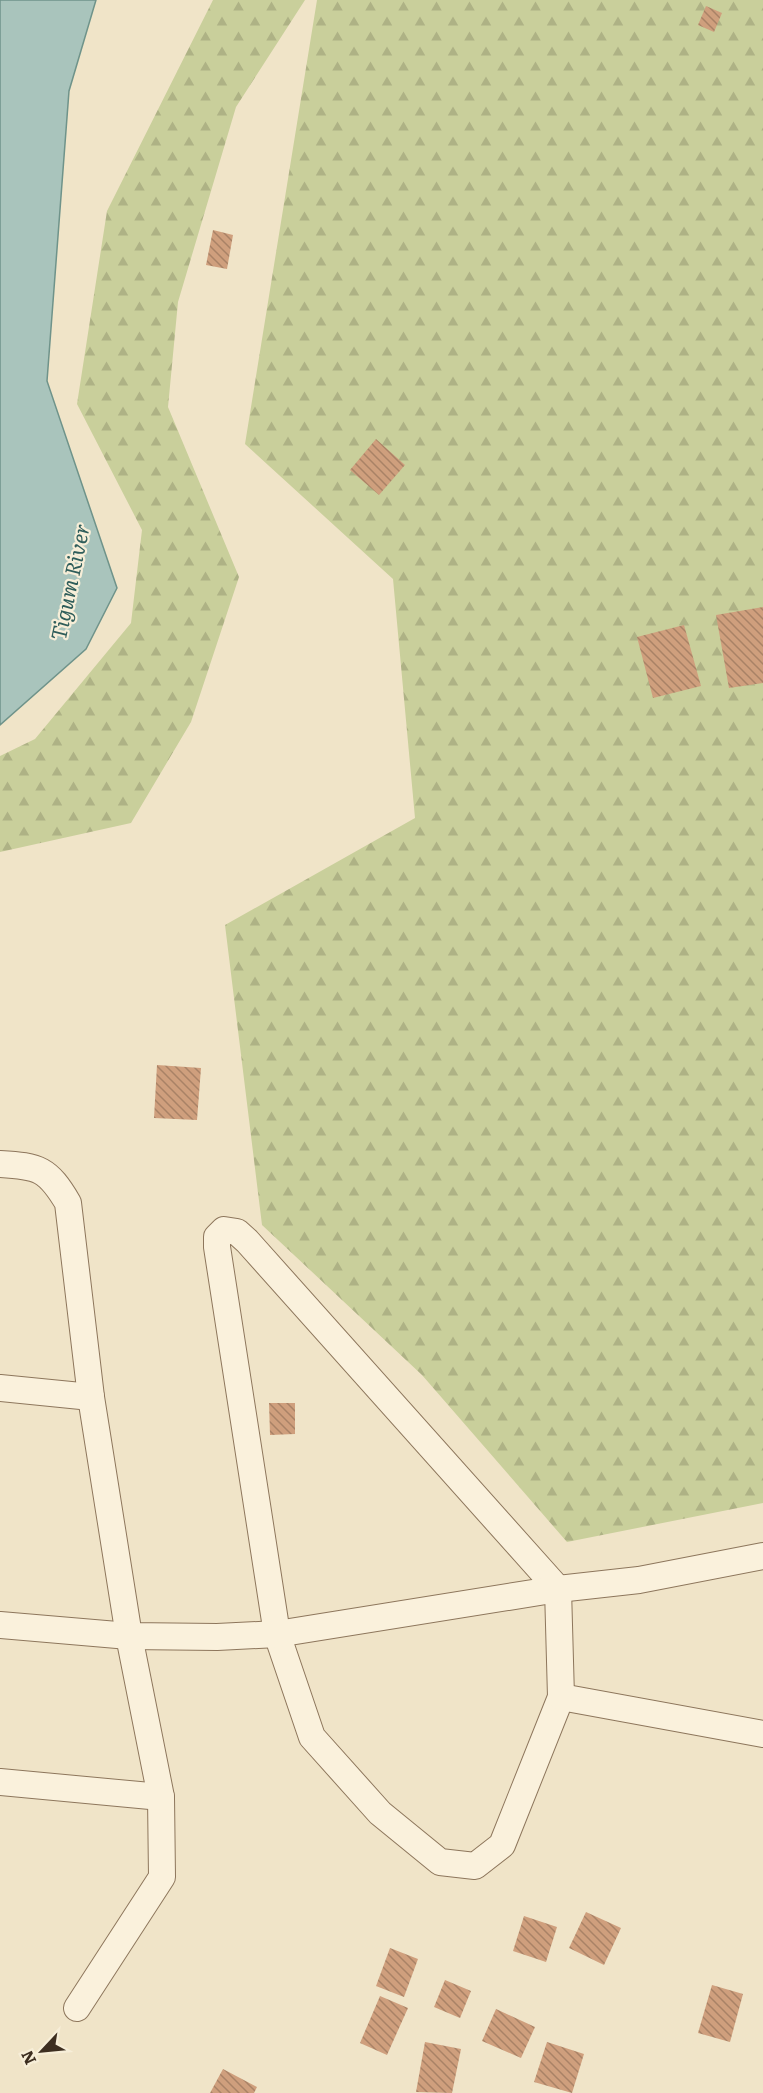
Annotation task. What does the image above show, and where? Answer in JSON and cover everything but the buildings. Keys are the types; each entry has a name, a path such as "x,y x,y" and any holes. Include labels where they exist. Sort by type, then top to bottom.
{"street":[{"path":"0,1164 30,1165 54,1180 68,1203 91,1397 129,1636 161,1797 162,1877 77,2008"},
{"path":"224,1230 237,1232 247,1241 558,1589 561,1697 502,1845 475,1866 441,1862 380,1813 312,1737 277,1635 217,1247 217,1237 224,1230"},
{"path":"0,1388 91,1397"},
{"path":"0,1625 129,1636 277,1635 558,1589 639,1580 763,1556"},
{"path":"561,1697 763,1734"},
{"path":"0,1782 161,1797"}],"green space":[{"path":"213,0 305,0 236,107 178,302 168,407 239,577 191,722 131,823 0,852 0,756 35,739 131,623 142,530 77,404 107,211"},
{"path":"317,0 763,0 763,1503 567,1542 422,1375 262,1225 225,925 415,818 393,579 245,444"}],"water":[{"name":"Tigum River","path":"0,0 96,0 69,91 47,381 117,588 86,649 0,725"}]}
